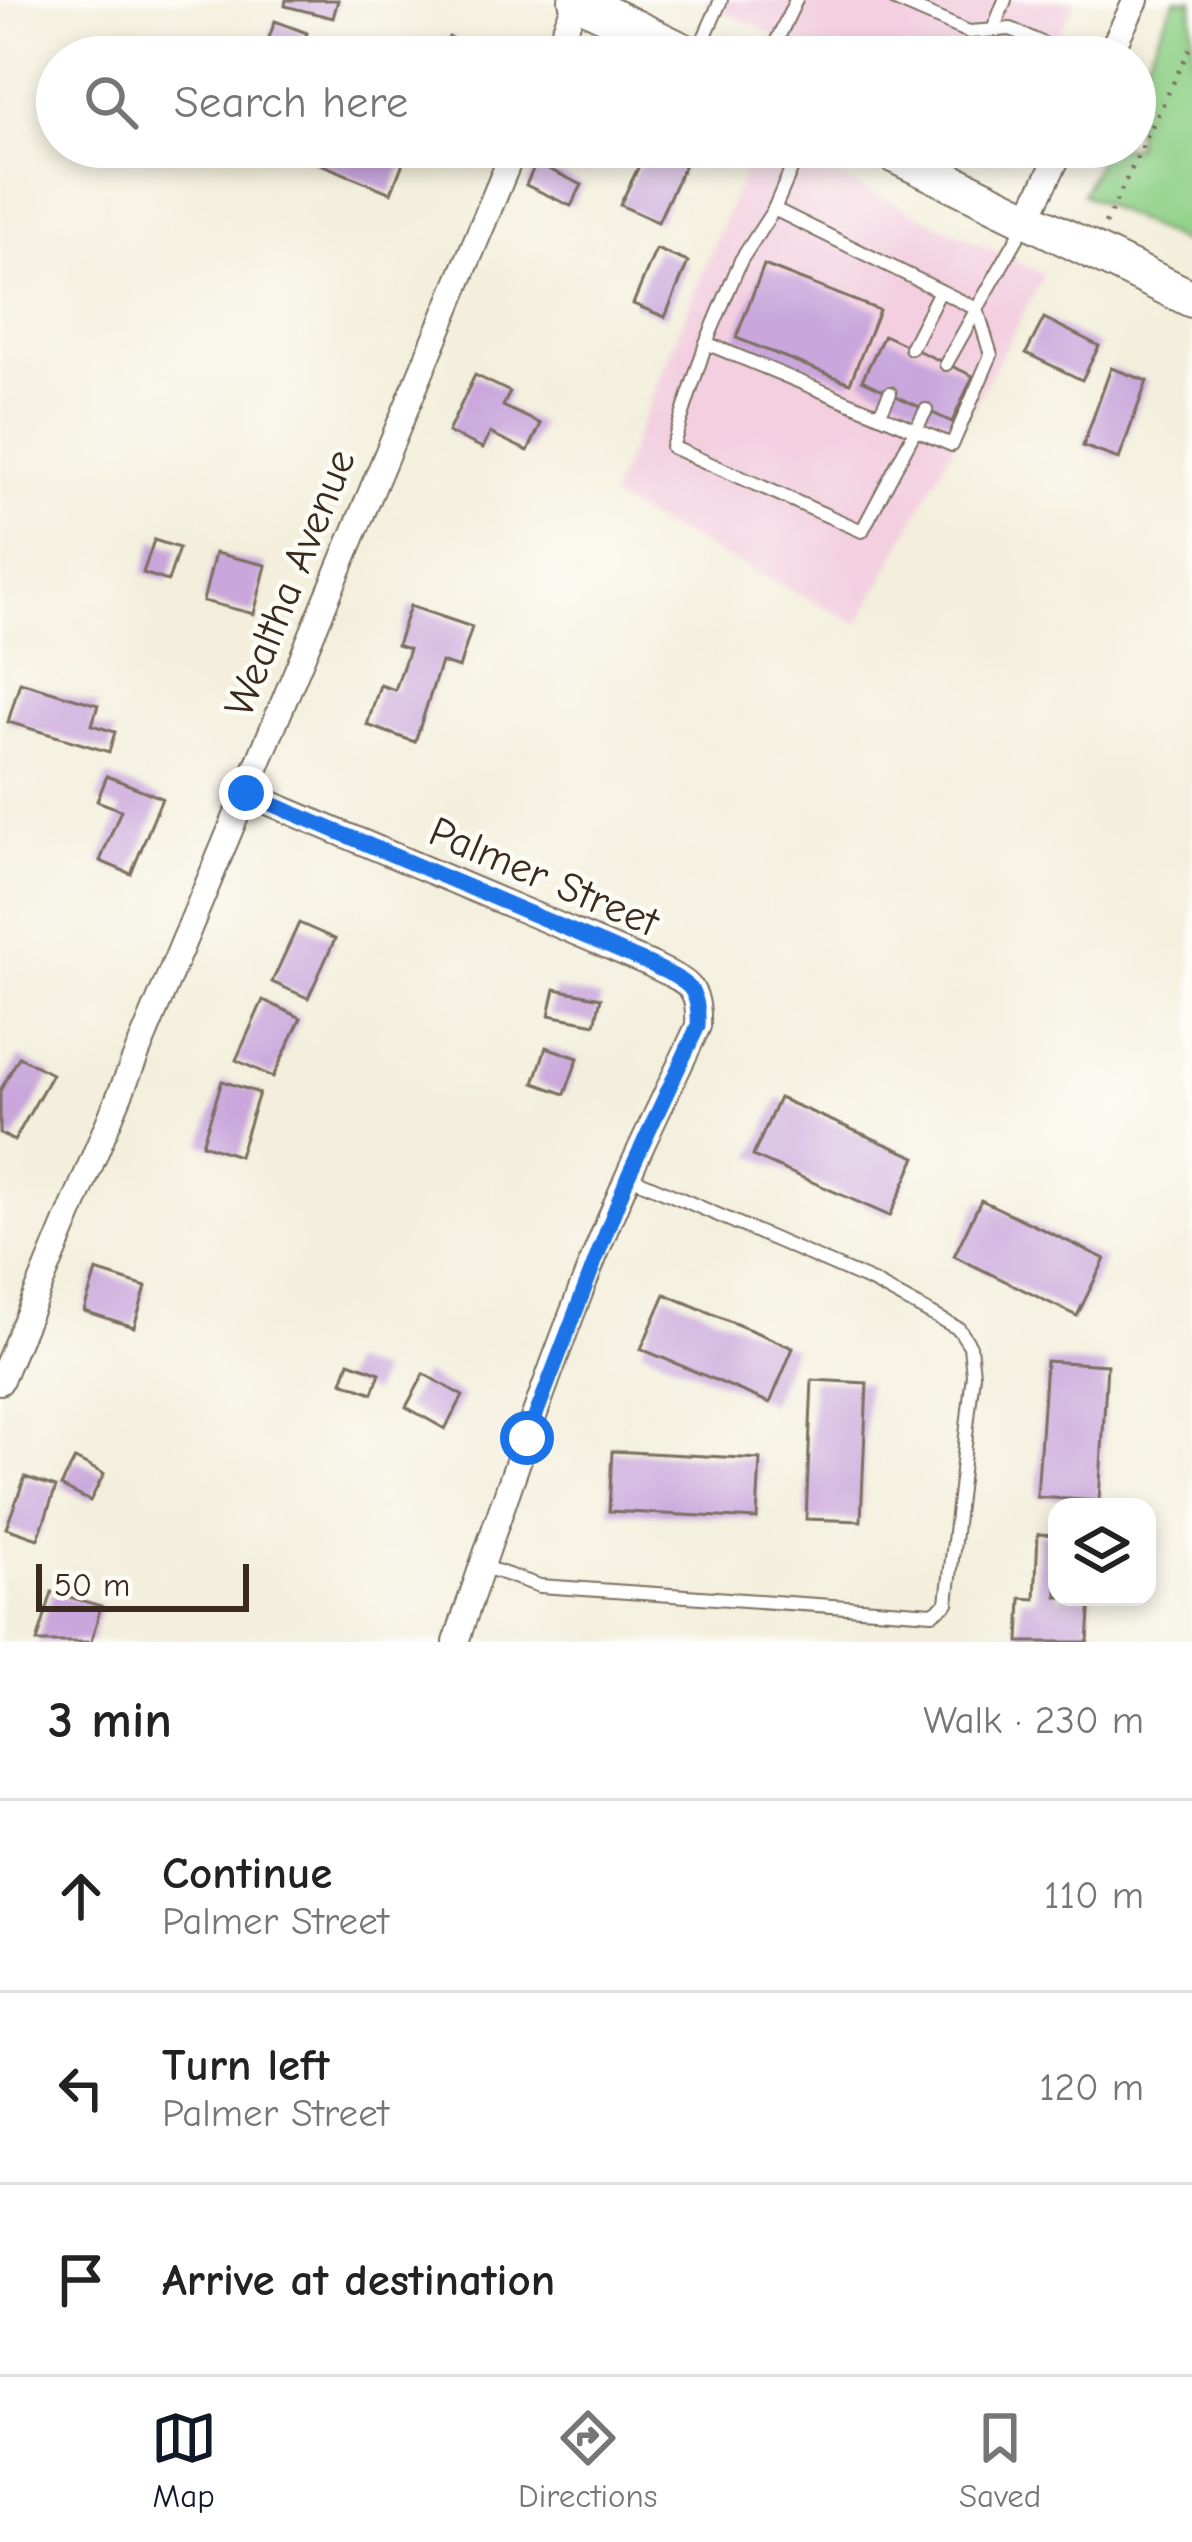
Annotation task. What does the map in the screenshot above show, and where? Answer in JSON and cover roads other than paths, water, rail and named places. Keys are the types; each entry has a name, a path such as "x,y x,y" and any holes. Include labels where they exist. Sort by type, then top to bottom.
{"main road":[{"path":"577,0 651,36"},
{"path":"923,168 1192,299"}],"street":[{"path":"562,36 577,0"},
{"path":"1118,36 1136,0"},
{"name":"Wealtha Avenue","path":"0,1382 506,168"},
{"path":"1028,219 1053,168"},
{"name":"Palmer Street","path":"246,793 650,964 687,983 699,1002 698,1026 628,1176 543,1394 456,1642"}],"lane":[{"path":"704,36 721,0"},
{"path":"780,36 796,0"},
{"path":"895,0 969,32 1011,29 1026,36"},
{"path":"994,28 1005,0"},
{"path":"792,168 774,209 741,260 706,343 672,447 862,531 926,410"},
{"path":"706,343 952,445 991,356 976,309 774,209"},
{"path":"946,364 1028,219"},
{"path":"911,348 940,291"},
{"path":"879,415 890,393"},
{"path":"482,1566 540,1586 934,1613 947,1603 973,1374 970,1346 959,1329 873,1282 628,1176"}]}
